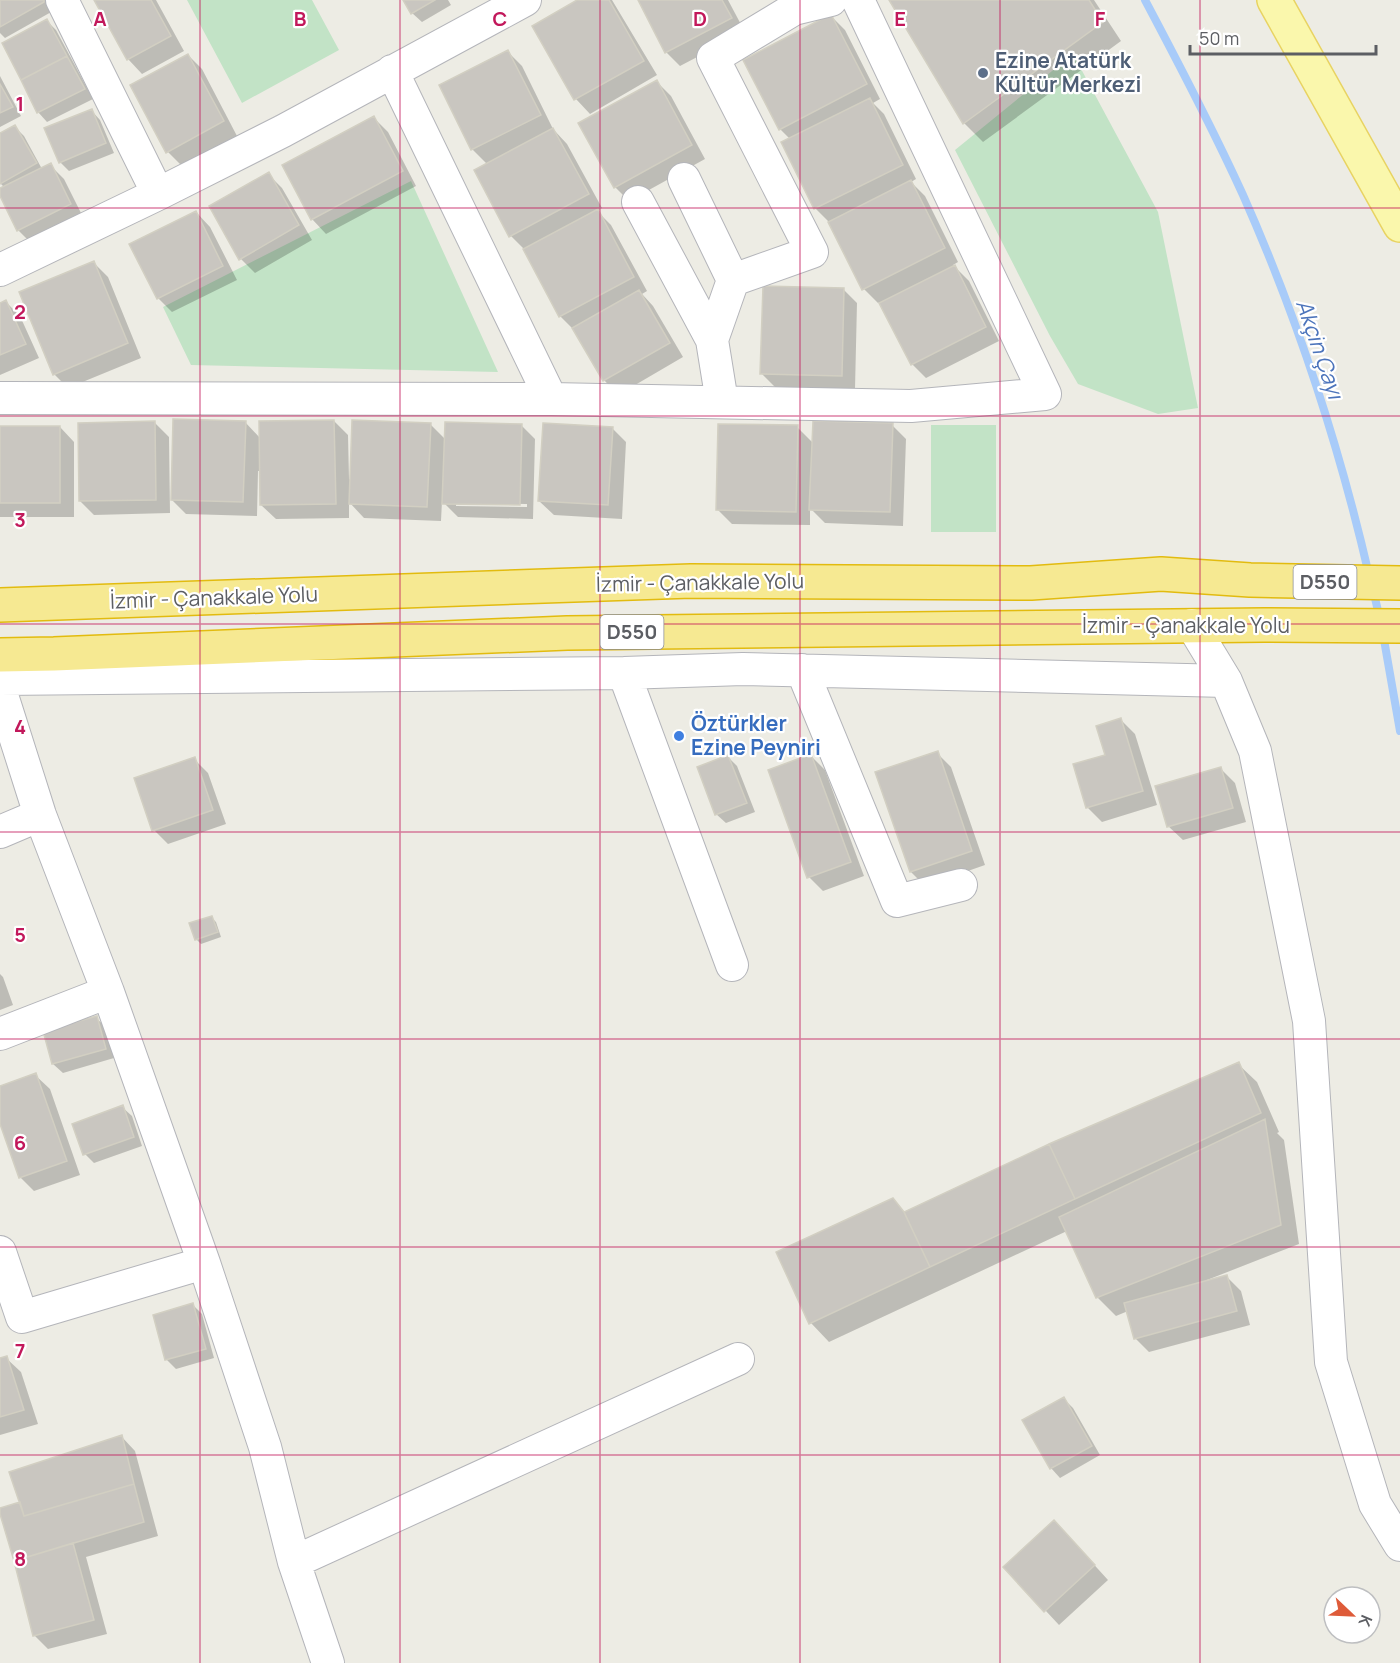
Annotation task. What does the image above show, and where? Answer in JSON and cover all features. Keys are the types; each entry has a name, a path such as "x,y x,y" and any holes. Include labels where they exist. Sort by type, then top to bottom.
{"highway":[{"name":"İzmir - Çanakkale Yolu","path":"0,605 691,581 1031,583 1161,574 1250,580 1400,583"},
{"name":"İzmir - Çanakkale Yolu","path":"0,654 66,654 567,633 1192,625 1400,626"}],"main road":[{"path":"1274,0 1400,225"}],"street":[{"path":"62,0 158,194"},
{"path":"2,265 158,194 283,131 525,0"},
{"path":"733,280 812,252 713,58 794,9 831,0"},
{"path":"0,398 550,399 911,406 1045,394 858,0"},
{"path":"392,71 550,399"},
{"path":"684,179 733,280 712,340"},
{"path":"638,202 712,340 722,402"},
{"path":"1192,625 1227,681 1254,751 1309,1020 1331,1362 1375,1504 1400,1545"},
{"path":"0,680 624,673 743,669 1227,681"},
{"path":"802,670 897,901 961,885"},
{"path":"624,673 732,965"},
{"path":"0,689 40,815 108,993 204,1263 265,1447 294,1562 328,1663"},
{"path":"0,832 40,815"},
{"path":"0,1034 108,993"},
{"path":"0,1252 11,1321 204,1263"},
{"path":"294,1562 738,1359"}],"green space":[{"path":"187,0 312,0 339,50 242,103"},
{"path":"1073,54 1158,212 1198,408 1158,414 1078,384 1050,336 955,150"},
{"path":"411,181 498,372 191,365 163,307"},
{"path":"931,425 996,425 996,532 931,532"}],"building":[{"path":"0,0 44,0 44,2 0,27"},
{"path":"94,0 151,0 171,36 127,60"},
{"path":"403,0 435,0 411,14"},
{"path":"577,0 609,0 644,61 574,100 532,26"},
{"path":"638,0 722,0 732,18 665,53"},
{"name":"Ezine Atatürk Kültür Merkezi","path":"889,0 1089,0 1103,22 963,124"},
{"path":"831,14 867,84 779,130 743,60"},
{"path":"47,19 67,56 21,80 2,43"},
{"path":"508,50 541,115 471,150 439,85"},
{"path":"188,54 224,121 166,153 130,85"},
{"path":"67,56 85,89 37,113 21,80"},
{"path":"657,80 692,145 614,188 578,123"},
{"path":"0,84 13,107 0,113"},
{"path":"870,98 903,165 814,209 781,142"},
{"path":"92,109 106,143 59,163 44,128"},
{"path":"374,116 403,171 311,220 282,165"},
{"path":"15,125 37,163 0,184 0,133"},
{"path":"553,128 589,194 509,237 474,170"},
{"path":"51,163 71,204 17,231 0,196 0,188"},
{"path":"269,172 299,225 239,260 209,206"},
{"path":"911,180 945,248 862,290 828,222"},
{"path":"598,209 634,277 559,317 523,249"},
{"path":"196,211 223,266 157,299 129,244"},
{"path":"94,261 128,343 53,375 19,292"},
{"path":"955,265 986,327 911,365 879,303"},
{"path":"763,286 844,288 842,376 760,374"},
{"path":"639,290 670,343 603,381 572,328"},
{"path":"6,300 26,344 0,355 0,303"},
{"path":"173,419 246,421 243,502 171,500"},
{"path":"334,420 336,504 260,505 259,421"},
{"path":"352,420 431,423 427,507 349,504"},
{"path":"155,421 156,500 79,501 78,423"},
{"path":"813,421 893,423 890,512 809,510"},
{"path":"445,422 522,424 520,505 442,504"},
{"path":"543,423 613,427 608,505 538,501"},
{"path":"718,424 798,425 796,512 716,510"},
{"path":"0,426 60,426 60,503 0,503"},
{"path":"1121,718 1143,791 1086,808 1073,764 1105,755 1096,726"},
{"path":"938,751 972,851 910,872 875,772"},
{"path":"811,754 851,862 807,878 768,770"},
{"path":"728,755 747,803 715,815 697,767"},
{"path":"195,757 213,810 152,831 134,778"},
{"path":"1221,767 1233,808 1167,827 1155,786"},
{"path":"212,916 218,932 195,940 189,923"},
{"path":"97,1016 106,1049 52,1064 43,1031"},
{"path":"1239,1062 1261,1113 1075,1199 1049,1144"},
{"path":"36,1073 67,1161 19,1178 0,1124 0,1086"},
{"path":"123,1105 134,1137 83,1155 72,1124"},
{"path":"1265,1119 1281,1225 1096,1298 1059,1217"},
{"path":"1049,1144 1075,1199 930,1267 904,1212"},
{"path":"893,1198 904,1212 930,1267 809,1324 776,1252"},
{"path":"1227,1275 1237,1311 1134,1339 1124,1303"},
{"path":"193,1303 206,1349 165,1360 153,1315"},
{"path":"7,1356 24,1410 0,1417 0,1358"},
{"path":"1064,1397 1092,1446 1050,1469 1022,1420"},
{"path":"122,1435 134,1484 24,1516 9,1472"},
{"path":"134,1484 144,1522 14,1561 0,1508 20,1502 24,1516"},
{"path":"1054,1520 1095,1565 1044,1612 1003,1567"},
{"path":"73,1543 94,1620 33,1636 14,1561"}],"waterway":[{"name":"Akçin Çayı","path":"1145,0 1232,170 1263,241 1315,382 1344,478 1369,575"},
{"name":"Akçin Çayı","path":"1373,590 1380,619"},
{"name":"Akçin Çayı","path":"1383,634 1400,731"}],"place":[{"name":"Ezine Atatürk Kültür Merkezi","path":"983,73"},
{"name":"Öztürkler Ezine Peyniri","path":"679,736"}]}
